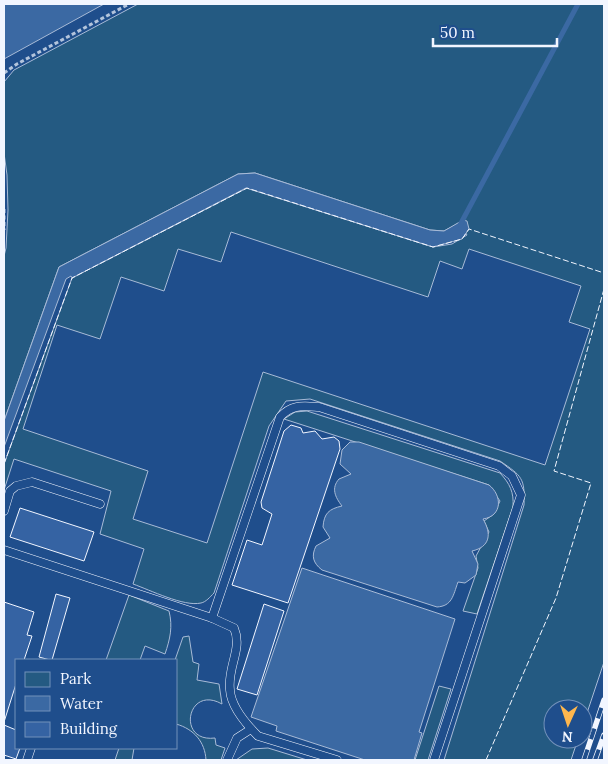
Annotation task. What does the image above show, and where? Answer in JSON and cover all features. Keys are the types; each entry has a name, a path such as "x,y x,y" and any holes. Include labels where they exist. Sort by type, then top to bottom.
{"lane":[{"path":"212,618 280,417 287,409 297,405 319,407 499,466 512,476 520,494 434,760"},
{"path":"4,511 10,490 16,486 32,482 100,504"},
{"path":"4,550 212,618 234,628 237,636 229,690 251,729 258,736 337,760"},
{"path":"227,760 237,738 251,729"}],"path":[{"path":"4,73 17,64 129,4"},
{"path":"4,209 4,230"}],"green space":[{"path":"138,4 604,4 604,662 592,699 543,699 543,749 575,749 571,760 444,760 524,505 524,489 521,478 500,461 310,399 286,401 269,426 214,593 205,602 194,604 176,600 133,584 144,549 100,534 111,491 14,459 4,490 4,464 72,278 247,188 433,247 452,244 467,235 459,223 444,231 430,230 255,173 238,174 59,267 4,421 4,256 8,210 4,153 4,82 14,70","holes":["231,232 428,297 440,261 462,269 469,249 581,286 569,322 590,329 545,465 263,372 207,543 133,519 148,471 23,429 57,325 100,339 121,277 164,291 178,249 221,262"]},
{"path":"307,411 500,473 509,485 513,497 513,507 477,614 463,611 478,568 476,556 489,532 484,521 494,514 500,501 489,485 284,419 295,412"},
{"path":"129,595 169,611 170,633 165,654 145,646 140,659 106,659"},
{"path":"189,636 193,662 199,664 197,680 219,684 222,704 210,700 201,702 194,707 191,715 191,724 195,732 203,737 215,738 216,745 225,748 221,760 206,760 201,742 188,729 178,725 178,659 175,659 183,637"},
{"path":"439,686 451,689 428,760 415,760"},
{"path":"268,748 307,760 236,760 252,749"},
{"path":"119,749 134,749 132,760 115,760"}],"water":[{"path":"4,4 104,4 4,59"},
{"path":"255,173 430,230 444,231 463,220 467,221 469,229 462,239 433,247 246,188 72,278 71,276 66,279 4,447 4,421 59,267 238,174"},
{"path":"350,442 359,442 489,485 496,494 498,499 497,510 490,517 483,519 488,530 488,539 483,546 472,551 478,564 476,575 465,583 458,582 455,592 446,605 437,607 322,570 315,562 313,556 316,546 330,538 323,527 326,515 331,510 342,506 337,499 335,486 339,479 351,474 340,464 342,450"},
{"path":"302,568 455,619 419,732 422,733 414,760 365,760 276,731 277,726 251,717"}],"building":[{"path":"291,425 301,428 303,433 315,431 322,439 334,437 339,441 340,449 288,603 232,585 247,540 262,545 272,514 262,508 261,502 284,431"},
{"path":"20,508 94,532 84,561 10,537"},
{"path":"56,594 70,598 52,659 39,657"},
{"path":"4,602 34,612 27,635 32,636 24,659 15,659 15,687 4,722"},
{"path":"264,604 284,611 257,695 237,689"},
{"path":"4,725 15,730 15,749 20,749 16,759 4,755"}],"waterway":[{"path":"460,225 578,4"}],"railway":[{"path":"584,760 604,700"},
{"path":"595,760 604,735"}],"fence":[{"path":"4,464 72,278 247,188 433,247 462,239 469,229 604,273"},
{"path":"486,760 556,598 591,483 554,471 604,289"}]}
